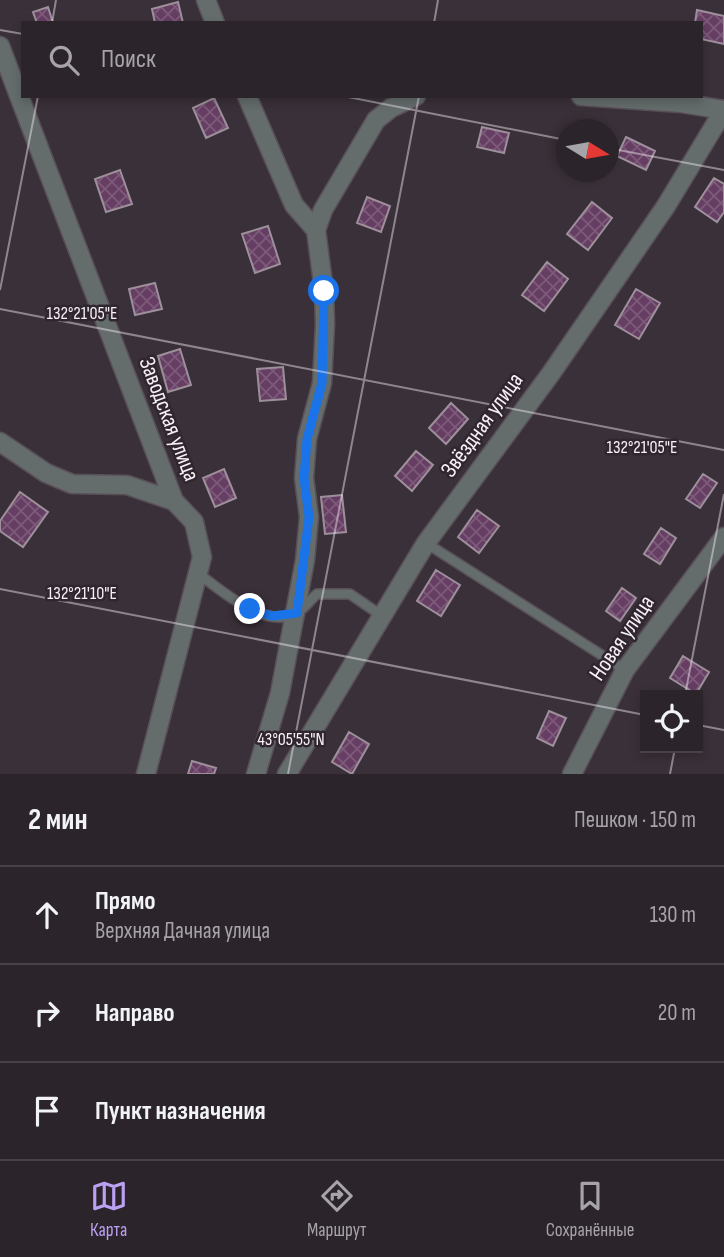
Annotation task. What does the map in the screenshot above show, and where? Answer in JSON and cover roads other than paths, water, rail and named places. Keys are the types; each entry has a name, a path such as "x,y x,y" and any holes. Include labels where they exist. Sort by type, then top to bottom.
{"street":[{"path":"205,0 214,21"},
{"name":"Заводская улица","path":"0,46 174,501 194,522 202,557 200,575 146,774"},
{"path":"248,98 294,205 316,230"},
{"path":"256,774 280,693 297,613 309,517 304,478 307,439 322,383 325,324 324,291 316,230 323,210 376,120 391,108 412,98"},
{"path":"610,98 681,103 724,110"},
{"name":"Звёздная улица","path":"287,774 426,543 552,372 643,239 724,110"},
{"path":"0,442 47,473 72,484 99,487 127,485 174,501"},
{"name":"Новая улица","path":"572,774 625,670 715,556 724,537"}],"lane":[{"path":"426,543 625,670"},
{"path":"200,575 250,609 272,616 297,613 317,594 350,594 382,616"}]}
